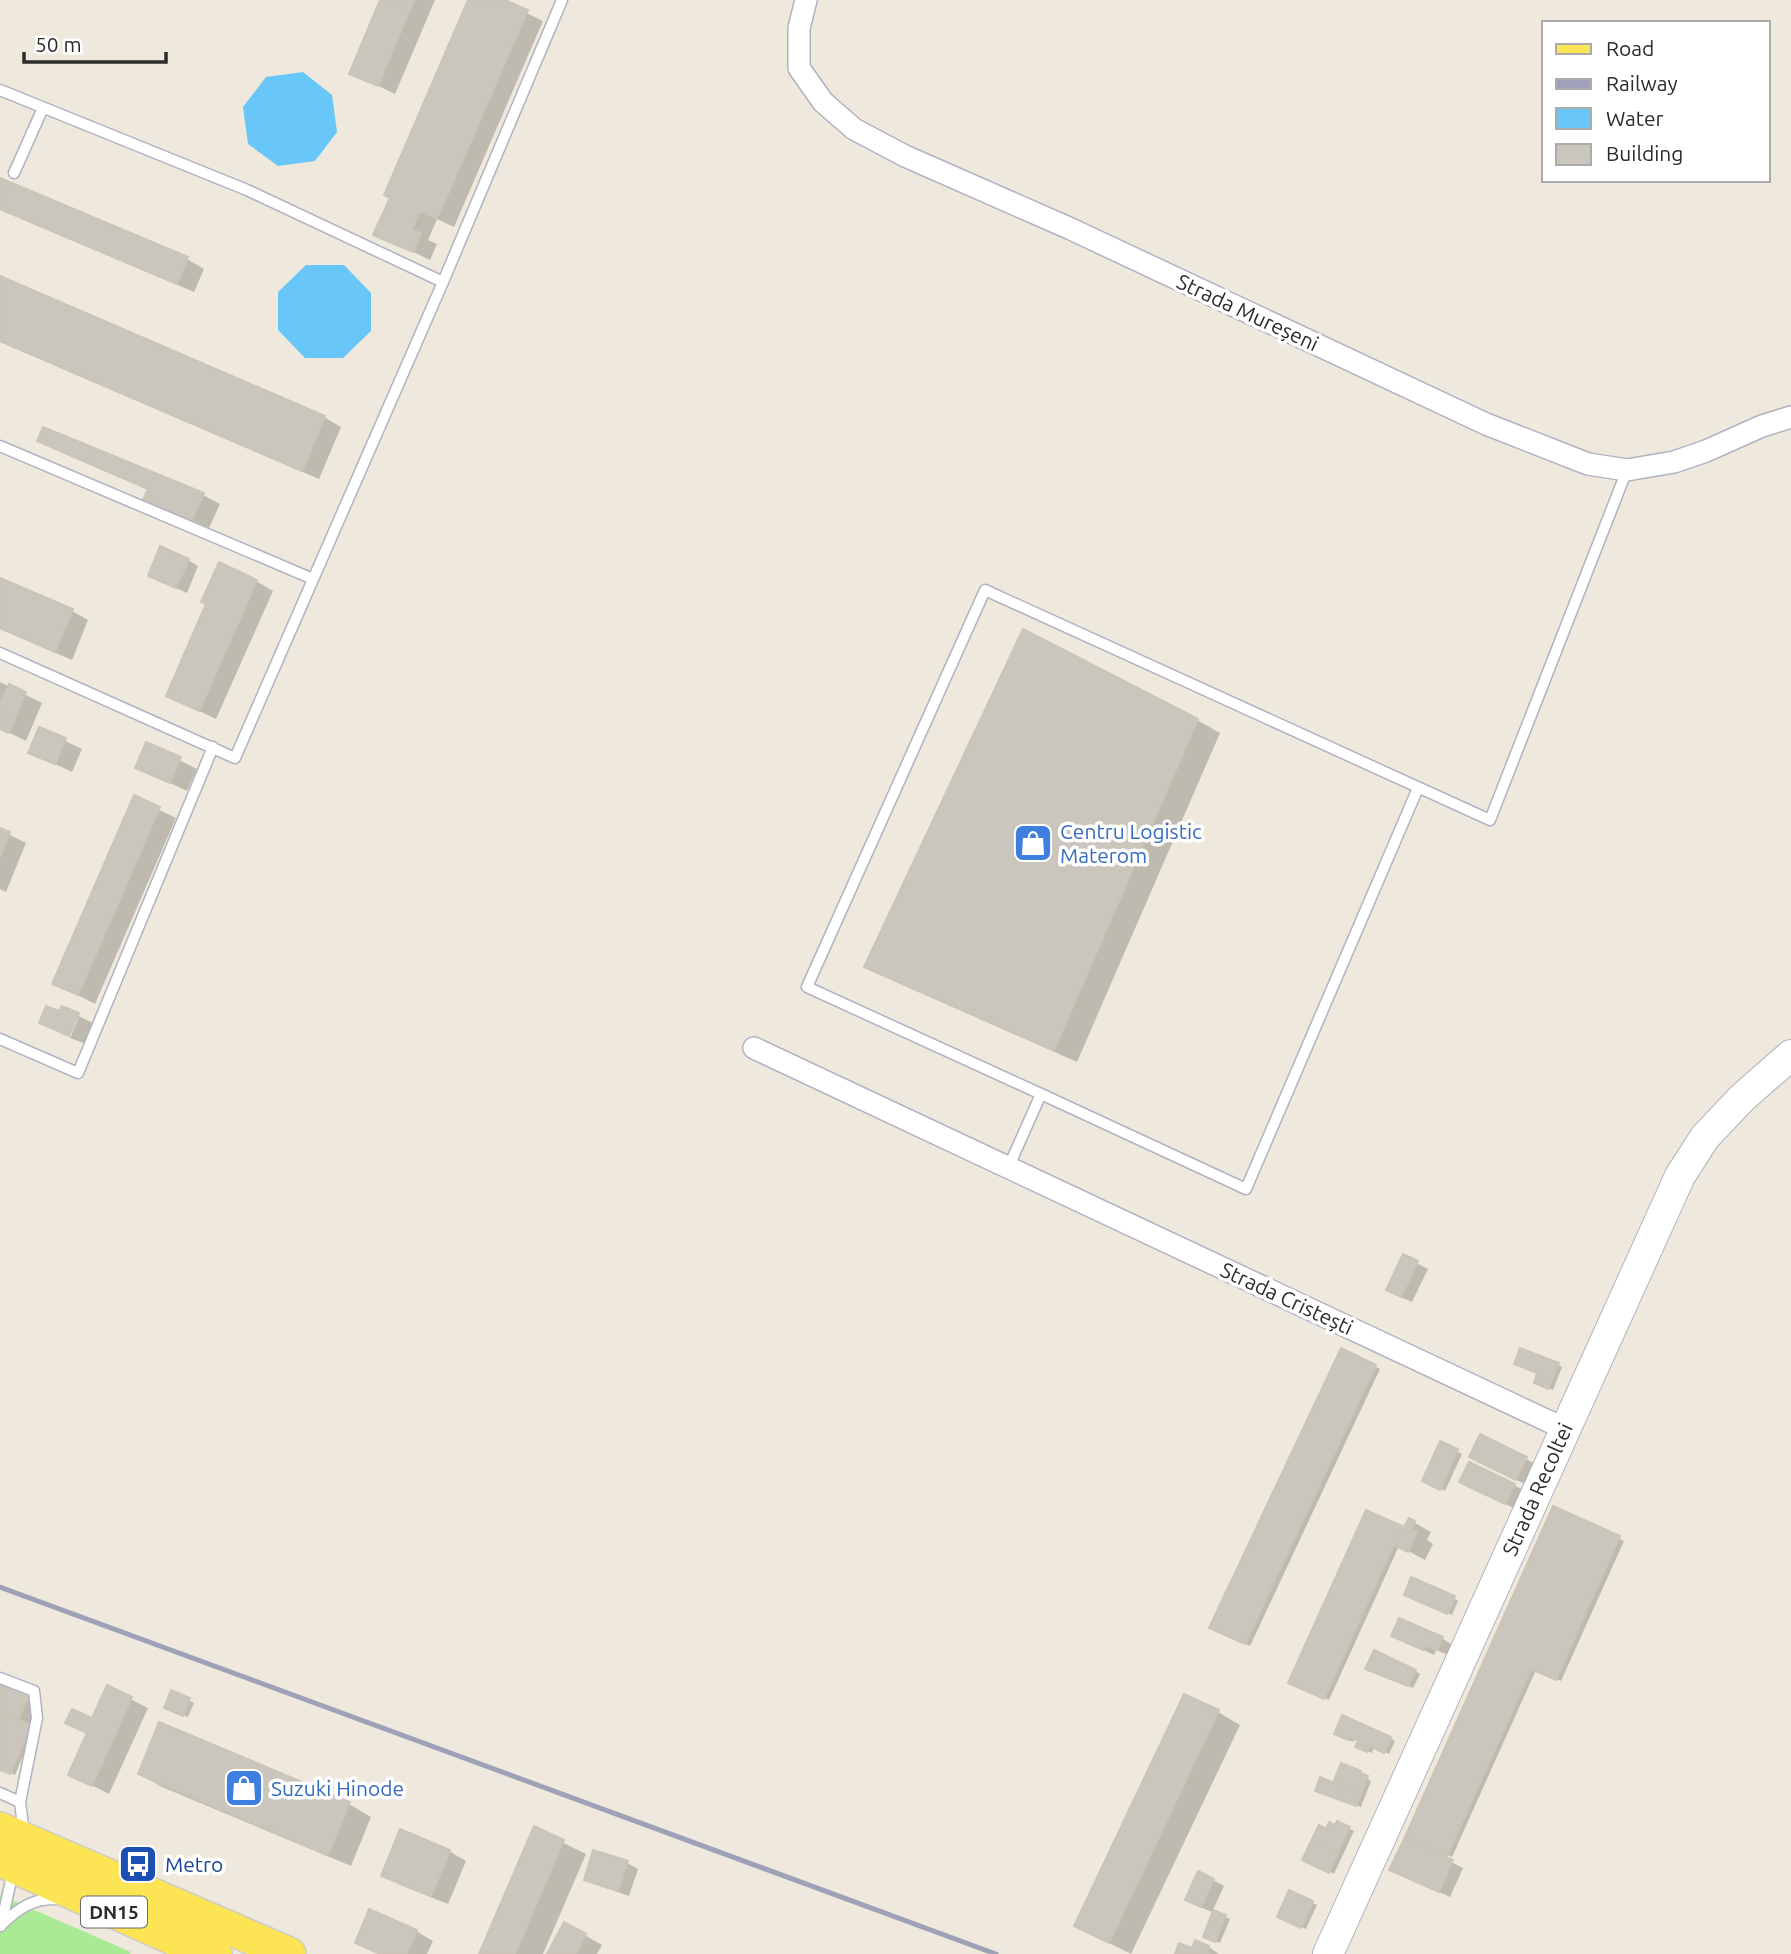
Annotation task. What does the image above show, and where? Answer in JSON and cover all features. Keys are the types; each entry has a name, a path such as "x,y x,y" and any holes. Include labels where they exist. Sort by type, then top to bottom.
{"main road":[{"name":"DN15","path":"11,1855 90,1901 197,1949 215,1954"},
{"name":"DN15","path":"11,1855 289,1954"}],"street":[{"name":"Strada Mureșeni","path":"806,0 799,28 799,68 823,102 853,129 905,156 1072,229 1486,424 1588,464 1627,470 1674,462 1791,416"},
{"name":"Strada Cristești","path":"754,1048 1564,1429"},
{"name":"Strada Recoltei","path":"1328,1954 1680,1176 1705,1137 1742,1098 1791,1055"}],"lane":[{"path":"0,653 235,758 443,282 562,0"},
{"path":"0,90 247,190 443,282"},
{"path":"14,173 43,108"},
{"path":"1,450 313,579"},
{"path":"1418,788 1247,1189 807,987 985,590 1490,820 1627,470"},
{"path":"0,1039 78,1073 213,747"},
{"path":"1009,1166 1041,1094"},
{"path":"0,1678 34,1691 37,1718 0,1927"},
{"path":"0,1793 20,1802"},
{"path":"0,1927 21,1906 45,1899 90,1901"}],"green space":[{"path":"0,1895 131,1952 0,1954"}],"water":[{"path":"303,72 332,95 337,132 315,161 278,166 248,144 243,107 266,77"},
{"path":"306,265 344,265 371,293 371,331 343,358 305,358 278,330 278,292"}],"building":[{"path":"380,0 414,0 378,86 349,74"},
{"path":"468,0 505,0 528,10 437,219 420,211 412,230 421,233 413,252 373,235 390,198 384,195"},
{"path":"0,178 188,257 177,284 0,209"},
{"path":"0,276 325,416 302,471 0,341"},
{"path":"43,427 204,493 192,520 143,500 148,489 37,441"},
{"path":"160,546 189,559 176,588 148,576"},
{"path":"219,562 257,580 199,711 166,696 206,604 201,602"},
{"path":"0,578 73,609 55,652 0,628"},
{"name":"Centru Logistic Materom","path":"1023,629 1198,719 1054,1050 864,967"},
{"path":"9,684 26,692 9,733 0,729 0,705"},
{"path":"39,727 66,738 55,764 28,753"},
{"path":"146,742 181,757 170,783 135,768"},
{"path":"134,795 160,807 78,995 52,984"},
{"path":"0,828 10,832 0,857"},
{"path":"46,1006 59,1011 62,1006 79,1013 69,1036 39,1023"},
{"path":"1403,1254 1418,1261 1401,1297 1386,1290"},
{"path":"1341,1348 1376,1365 1245,1644 1209,1628"},
{"path":"1520,1348 1559,1363 1548,1389 1534,1383 1537,1373 1514,1364"},
{"path":"1480,1434 1527,1457 1516,1480 1469,1457"},
{"path":"1440,1441 1458,1449 1440,1490 1422,1481"},
{"path":"1469,1462 1515,1484 1505,1504 1459,1482"},
{"path":"1553,1506 1620,1536 1556,1680 1531,1669 1447,1856 1405,1837"},
{"path":"1366,1510 1402,1526 1324,1699 1288,1683"},
{"path":"1409,1518 1415,1521 1411,1530 1417,1532 1408,1552 1394,1545"},
{"path":"1411,1577 1455,1596 1447,1614 1404,1595"},
{"path":"1399,1618 1443,1637 1437,1650 1425,1645 1423,1650 1391,1636"},
{"path":"1374,1650 1416,1670 1408,1686 1365,1669"},
{"path":"107,1685 132,1697 92,1786 68,1775 87,1733 65,1723 72,1709 92,1718"},
{"path":"0,1686 28,1697 18,1720 0,1712"},
{"path":"171,1690 190,1698 183,1716 164,1708"},
{"path":"1184,1694 1219,1710 1109,1943 1074,1926"},
{"path":"0,1712 31,1725 10,1774 0,1770"},
{"path":"1342,1715 1391,1737 1384,1753 1369,1746 1367,1752 1355,1747 1358,1741 1334,1734"},
{"name":"Suzuki Hinode","path":"159,1722 350,1802 328,1855 138,1774"},
{"path":"1341,1763 1368,1776 1361,1794 1333,1783"},
{"path":"1320,1777 1361,1794 1356,1806 1315,1791"},
{"path":"1337,1821 1350,1827 1338,1852 1312,1839 1319,1825 1326,1829 1329,1822 1335,1825"},
{"path":"534,1826 564,1840 515,1954 479,1954"},
{"path":"400,1829 450,1850 431,1896 381,1876"},
{"path":"1405,1837 1453,1860 1439,1892 1389,1870"},
{"path":"1312,1839 1338,1852 1329,1873 1302,1860"},
{"path":"593,1850 628,1861 618,1891 584,1880"},
{"path":"1198,1871 1214,1879 1201,1907 1185,1900"},
{"path":"1289,1890 1313,1901 1301,1928 1277,1917"},
{"path":"369,1909 417,1930 407,1954 380,1954 355,1943"},
{"path":"1213,1910 1226,1915 1215,1942 1203,1937"},
{"path":"564,1922 586,1934 575,1954 547,1954"},
{"path":"1195,1940 1209,1946 1207,1953 1210,1954 1175,1954 1179,1943 1192,1948"}],"railway":[{"path":"0,1587 996,1954"}],"place":[{"name":"Centru Logistic Materom","path":"1033,843"},
{"name":"Suzuki Hinode","path":"244,1788"},
{"name":"Metro","path":"138,1864"}]}
